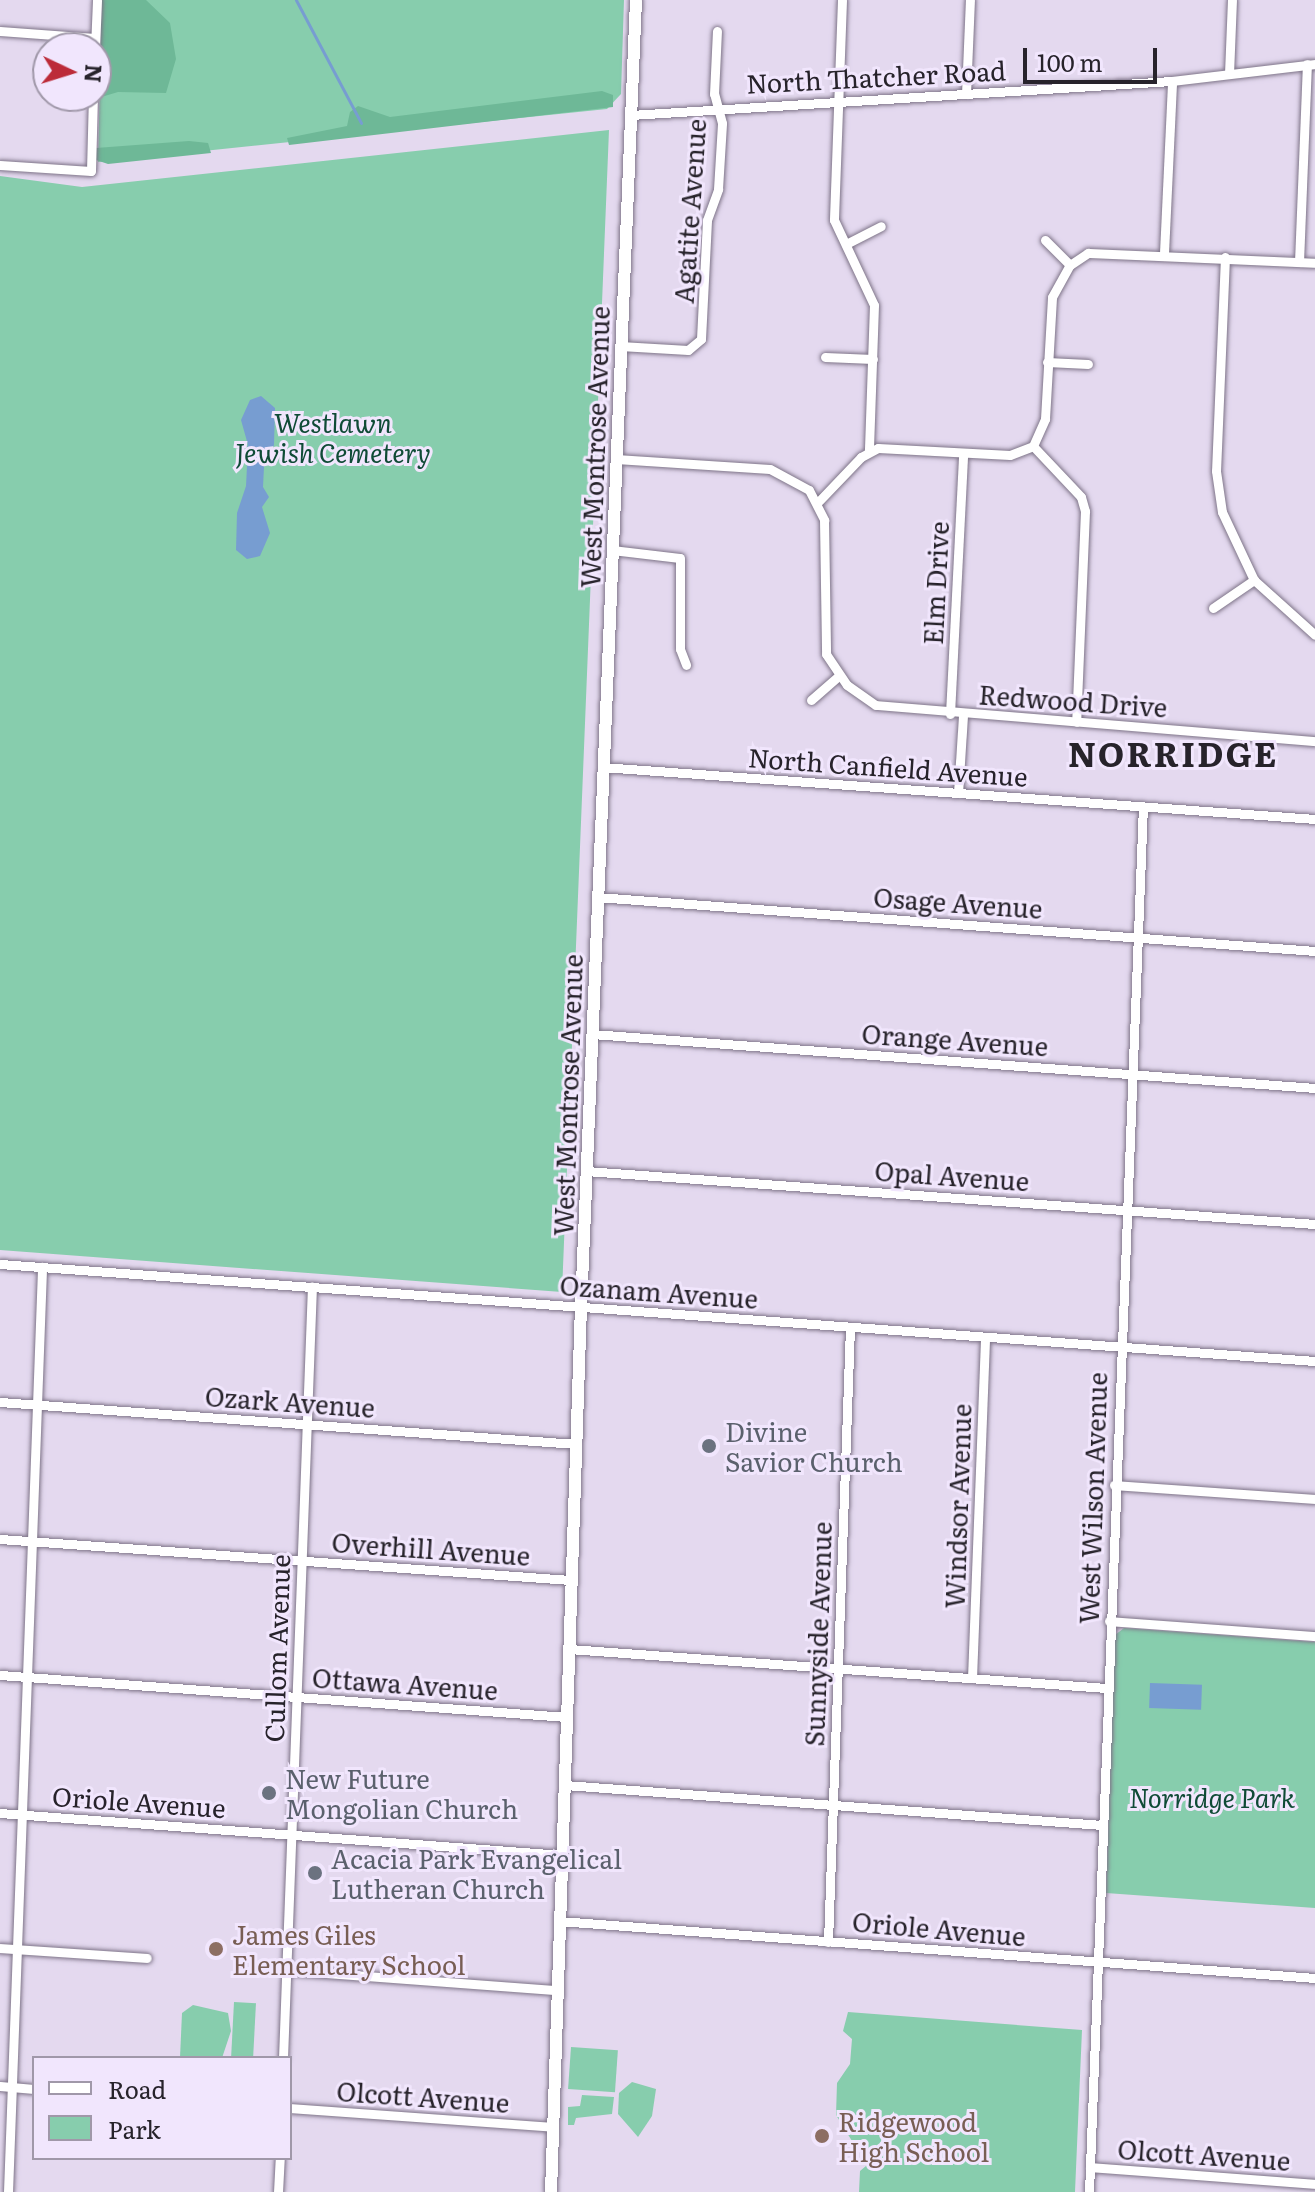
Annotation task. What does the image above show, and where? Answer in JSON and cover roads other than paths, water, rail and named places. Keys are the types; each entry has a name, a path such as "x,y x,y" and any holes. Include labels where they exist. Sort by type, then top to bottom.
{"street":[{"path":"96,32 97,0"},
{"name":"West Montrose Avenue","path":"551,2192 586,1171 636,0"},
{"path":"616,459 770,469 799,482 819,501 869,451 874,305 834,220 842,0"},
{"path":"966,94 970,0"},
{"path":"1229,74 1232,0"},
{"path":"0,31 32,35"},
{"name":"Agatite Avenue","path":"620,346 696,347 702,334 707,220 719,181 719,107 714,94 717,31"},
{"path":"1299,262 1311,64"},
{"name":"North Thatcher Road","path":"631,115 719,107 837,103 1172,81 1311,64"},
{"path":"1164,253 1172,81"},
{"path":"0,165 91,171 93,112"},
{"path":"846,244 881,226"},
{"path":"1045,240 1070,265"},
{"path":"869,451 1010,455 1033,446 1045,419 1052,297 1070,265 1088,253 1164,253 1315,263"},
{"path":"1225,257 1216,471 1228,531 1254,580 1315,635"},
{"path":"825,357 873,359"},
{"path":"1047,362 1088,364"},
{"path":"1033,446 1081,497 1085,511 1076,722"},
{"name":"Elm Drive","path":"950,714 963,453"},
{"name":"Redwood Drive","path":"819,501 825,529 823,639 839,676 876,705 950,714 1315,741"},
{"path":"612,550 680,558 680,649 686,665"},
{"path":"1213,608 1254,580"},
{"path":"811,700 839,676"},
{"path":"958,793 963,715"},
{"name":"North Canfield Avenue","path":"602,767 1315,819"},
{"name":"West Wilson Avenue","path":"1089,2192 1114,1485 1143,807"},
{"name":"Osage Avenue","path":"597,897 1315,951"},
{"name":"Orange Avenue","path":"592,1034 1315,1088"},
{"name":"Opal Avenue","path":"586,1171 1315,1224"},
{"name":"Ozanam Avenue","path":"0,1264 1315,1361"},
{"path":"8,2192 42,1267"},
{"name":"Cullom Avenue","path":"283,2056 312,1287"},
{"name":"Sunnyside Avenue","path":"828,1942 850,1328"},
{"name":"Windsor Avenue","path":"972,1678 985,1337"},
{"name":"Ozark Avenue","path":"0,1402 576,1444"},
{"path":"1114,1485 1315,1499"},
{"name":"Overhill Avenue","path":"0,1539 571,1580"},
{"path":"1109,1621 1315,1636"},
{"path":"569,1649 1107,1688"},
{"name":"Ottawa Avenue","path":"0,1675 567,1717"},
{"path":"565,1785 1102,1825"},
{"name":"Oriole Avenue","path":"0,1813 562,1855"},
{"name":"Oriole Avenue","path":"559,1921 1315,1978"},
{"path":"0,1948 147,1958"},
{"path":"287,1970 556,1990"},
{"path":"0,2086 32,2089"},
{"name":"Olcott Avenue","path":"292,2108 552,2127"},
{"path":"278,2192 280,2160"},
{"name":"Olcott Avenue","path":"1090,2167 1315,2184"}],"water":[{"path":"261,396 275,408 274,445 264,467 263,487 269,497 262,507 270,533 260,556 247,559 236,550 237,513 246,486 247,466 242,459 248,445 241,420 250,400"},
{"path":"1150,1683 1202,1685 1201,1710 1149,1708"}],"waterway":[{"path":"296,0 361,123"}],"place":[{"name":"Divine Savior Church","path":"709,1446"},
{"name":"New Future Mongolian Church","path":"269,1793"},
{"name":"Acacia Park Evangelical Lutheran Church","path":"315,1873"},
{"name":"James Giles Elementary School","path":"216,1949"},
{"name":"Ridgewood High School","path":"822,2136"}],"district":[{"name":"NORRIDGE","path":"1173,753"}],"park label":[{"name":"Westlawn Jewish Cemetery","path":"333,437"},
{"name":"Norridge Park","path":"1212,1797"}]}
